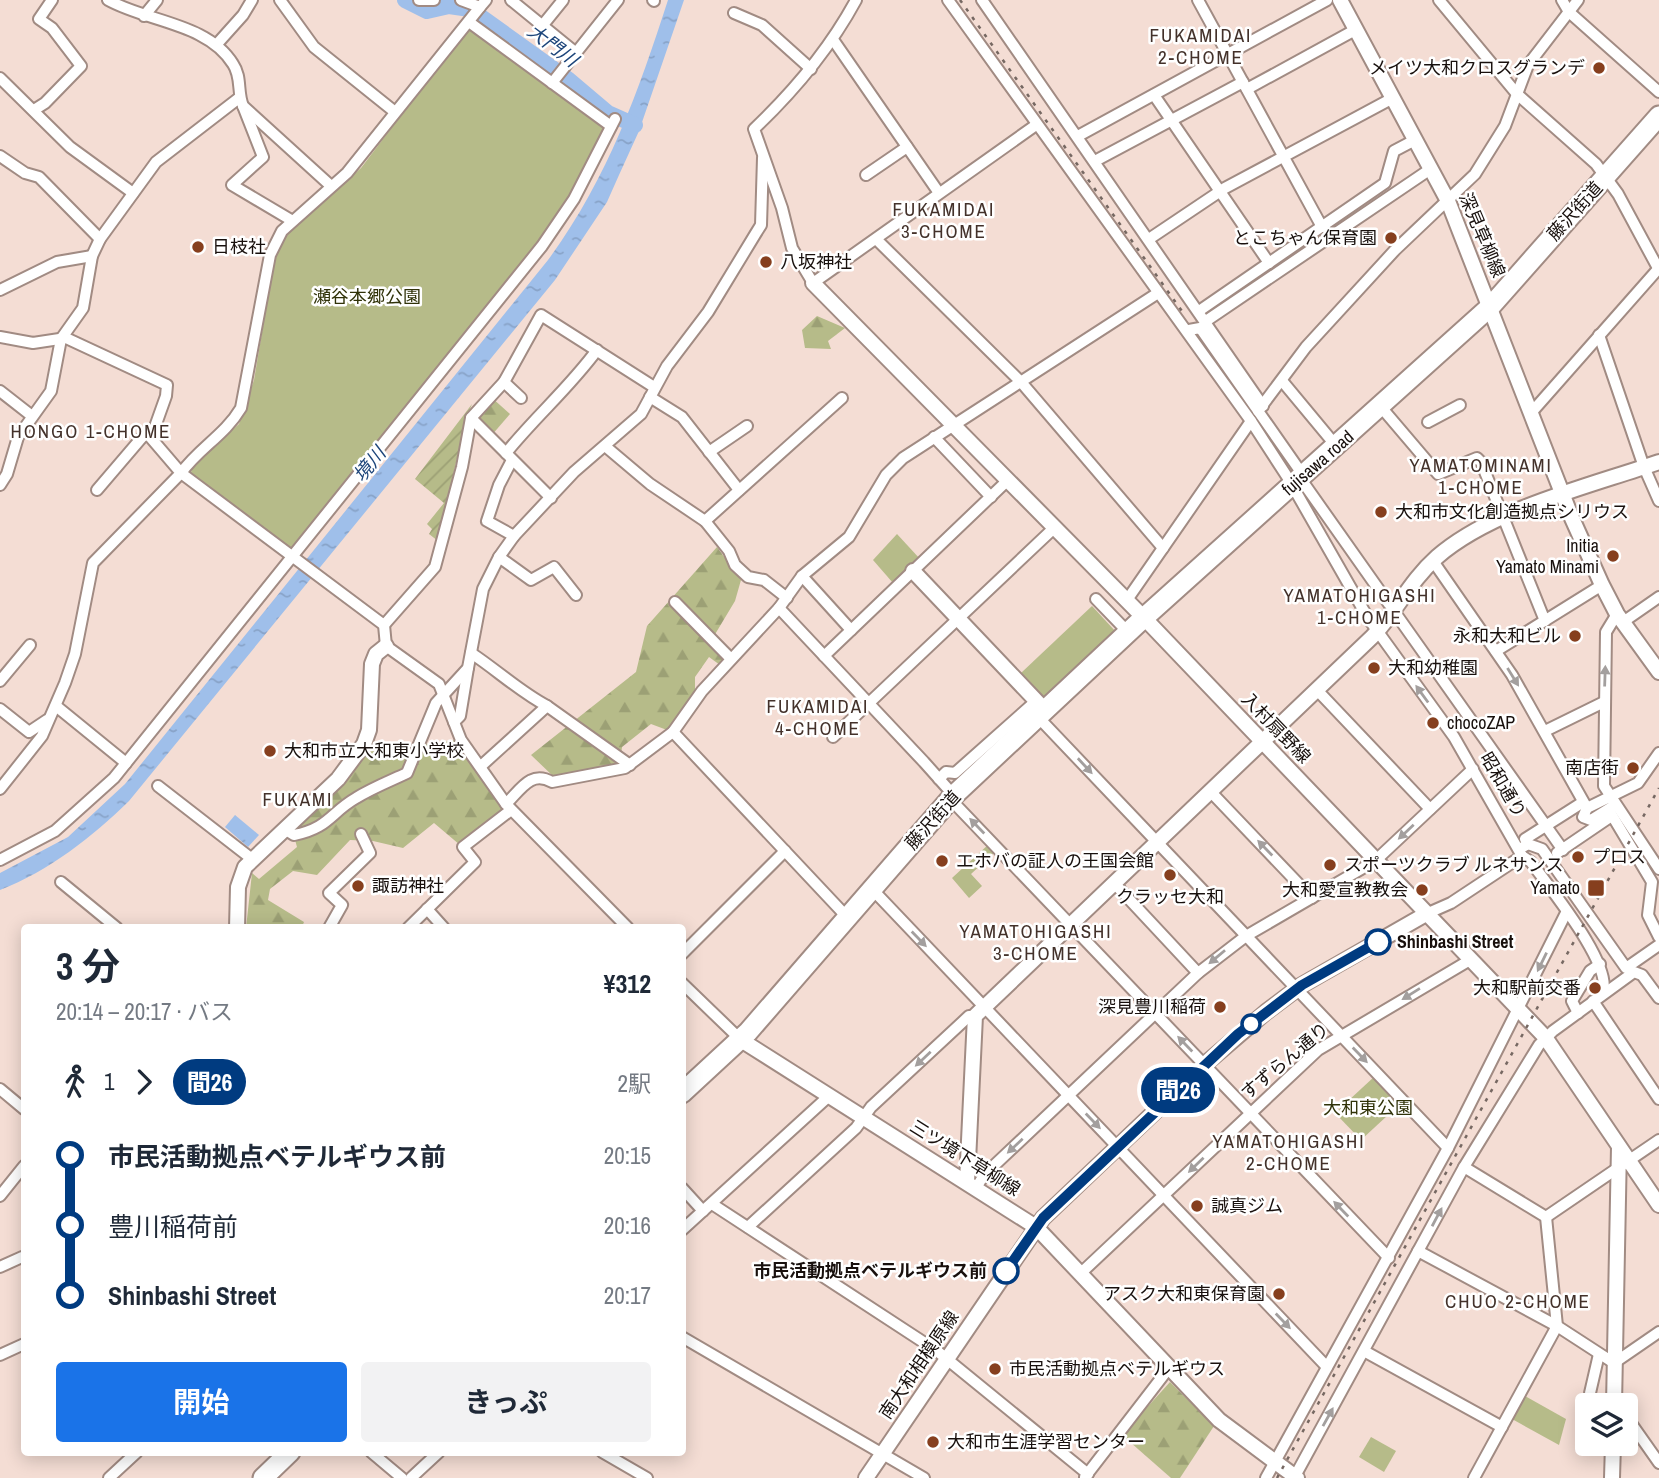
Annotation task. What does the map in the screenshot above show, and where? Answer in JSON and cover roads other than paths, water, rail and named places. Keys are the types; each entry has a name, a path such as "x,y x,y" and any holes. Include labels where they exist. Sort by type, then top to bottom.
{"highway":[{"name":"藤沢街道","path":"1490,306 1659,116"},
{"name":"fujisawa road","path":"1144,618 1337,447 1490,306"},
{"name":"藤沢街道","path":"741,1040 952,797 1040,709 1144,618"},
{"path":"686,1089 741,1040"},
{"path":"262,1478 286,1456"}],"street":[{"path":"34,110 45,103 81,66 52,28 39,19 52,0"},
{"path":"108,0 217,44 239,74 241,102 263,157 232,185 292,220"},
{"path":"144,16 157,0"},
{"path":"217,44 243,15 252,0"},
{"path":"280,0 314,47 395,112"},
{"path":"421,0 434,0"},
{"path":"0,860 55,831 78,813 126,763 542,246 574,199 613,123 461,0"},
{"path":"510,0 576,53"},
{"path":"542,26 563,0"},
{"path":"557,77 618,0"},
{"path":"856,0 834,41 754,129 782,208 792,248 813,284 1036,125"},
{"path":"948,0 1158,293 1257,413 1298,480"},
{"path":"982,0 1199,311 1200,326 1298,480 1563,849"},
{"path":"1198,0 1322,227"},
{"path":"1077,136 1326,0"},
{"path":"1439,0 1517,94 1596,164 1618,194 1659,269 1531,413"},
{"path":"1562,0 1569,12 1659,92"},
{"path":"1127,600 1257,413 1315,337 1395,250 1448,201 1490,154 1506,126 1534,56 1578,0"},
{"name":"深見草柳線","path":"1343,1 1355,30 1413,141 1448,201 1602,585 1620,618 1659,672"},
{"path":"0,789 42,736 56,706 75,654 93,563 181,473 198,451 229,427 241,408 270,255 282,230 358,161 477,11"},
{"path":"734,13 762,25 811,69"},
{"path":"1095,161 1171,120 1355,30"},
{"path":"834,41 939,194"},
{"path":"0,79 70,147 133,193"},
{"path":"1154,94 1269,263"},
{"path":"1149,239 1220,191 1391,99"},
{"path":"241,102 331,186"},
{"path":"0,485 7,474 18,437 51,391 61,339 83,308 92,256 100,239 156,162 241,102"},
{"path":"1199,311 1385,183 1394,152 1413,141"},
{"path":"866,174 906,147"},
{"path":"0,156 25,173 39,177 100,239"},
{"path":"454,722 460,716 483,590 499,557 514,536 574,472 636,419 708,312 761,225 763,158"},
{"path":"1200,326 1429,170"},
{"path":"876,239 1021,382 1163,548"},
{"path":"0,290 57,262 92,256"},
{"name":"入村扇野線","path":"813,284 1127,600 1545,1037 1619,1147 1624,1165 1659,1205"},
{"path":"412,924 475,862 463,847 508,807 533,777 541,776 552,782 630,765 673,732 702,691 783,603 802,576 849,537 886,475 903,458 1158,293"},
{"path":"386,646 384,625 435,567 462,467 471,418 504,382 529,342 541,315 597,350 682,417 739,490"},
{"path":"1599,335 1644,467 1659,501"},
{"path":"0,337 33,343 66,338 167,385 151,438 181,473 384,625"},
{"path":"514,536 487,521 509,456 530,423 575,380 597,350"},
{"path":"504,382 521,398"},
{"path":"1283,382 1337,447"},
{"path":"0,391 33,416"},
{"path":"705,522 842,398"},
{"path":"1428,422 1460,405"},
{"path":"1381,407 1438,474 1477,458 1481,462 1545,621"},
{"path":"471,418 551,498"},
{"path":"709,452 747,426"},
{"path":"97,490 144,435 153,433"},
{"path":"934,438 990,497"},
{"path":"605,446 650,484 705,522 729,551 735,565 748,577 764,580 824,656 939,779 956,804 1388,1258"},
{"path":"748,1227 864,1118 871,1107 969,1016 979,1012 1377,632 1409,586 1433,561 1466,536 1502,517 1659,462"},
{"name":"昭和通り","path":"1298,480 1377,632 1474,769 1524,849"},
{"path":"824,656 1007,481"},
{"path":"833,737 1054,528"},
{"path":"499,557 531,580 554,567 576,594"},
{"path":"1433,561 1496,652 1545,731 1584,806 1582,813 1589,820 1611,808"},
{"path":"913,571 1157,842 1448,1148"},
{"path":"802,576 851,630"},
{"path":"1496,652 1602,585"},
{"path":"1096,599 1124,628"},
{"path":"1658,600 1620,618 1606,632 1603,782 1611,808 1652,882 1648,915 1659,937"},
{"path":"675,602 731,659"},
{"path":"0,681 30,645"},
{"path":"386,646 435,679 444,691 461,740 508,807 624,924"},
{"path":"237,924 238,887 252,859 286,830 348,768 367,739 372,664 376,654 386,646"},
{"path":"471,653 510,680 524,694 547,706 630,765"},
{"path":"286,830 294,835 306,833 331,820 353,799 407,774 436,703 444,691 468,668"},
{"path":"1317,690 1430,809"},
{"path":"1545,731 1604,702"},
{"path":"56,706 126,763"},
{"path":"481,766 547,706"},
{"path":"0,709 29,732 50,718"},
{"path":"939,779 946,772 955,773 1040,709"},
{"path":"673,732 847,917"},
{"path":"1549,859 1638,783 1659,753"},
{"path":"971,1185 1198,972 1246,936 1375,861 1474,769"},
{"path":"158,786 252,859"},
{"path":"1210,791 1312,898"},
{"path":"1546,824 1584,806"},
{"path":"1611,808 1657,860"},
{"name":"南大和相模原線","path":"866,1478 1035,1227 1117,1147 1204,1065 1297,989 1426,914 1451,903 1524,849 1525,839 1546,824"},
{"path":"331,924 342,905 329,893 370,853 361,834"},
{"path":"1598,998 1605,980 1600,964 1524,849 1542,849 1626,968 1659,945"},
{"path":"686,950 785,851"},
{"path":"61,882 112,924"},
{"path":"1114,883 1198,972"},
{"path":"872,889 979,1012 1068,1096 1327,1367"},
{"path":"427,909 440,924"},
{"path":"1581,923 1586,912"},
{"path":"1266,1478 1448,1148 1566,913"},
{"name":"すずらん通り","path":"1081,1273 1318,1051 1470,960"},
{"path":"1578,1013 1572,1001 1590,971 1600,964"},
{"path":"1295,1478 1464,1167 1545,1037 1638,972 1659,998"},
{"name":"三ツ境下草柳線","path":"686,987 741,1040 1035,1227 1219,1420 1273,1464 1295,1478"},
{"path":"1598,998 1659,1099"},
{"path":"971,1185 979,1012"},
{"path":"0,1089 21,1106"},
{"path":"686,1227 829,1096"},
{"path":"1546,1217 1659,1140"},
{"path":"1615,1393 1624,1165"},
{"path":"1464,1167 1546,1217"},
{"path":"3,1188 21,1169"},
{"path":"686,1191 708,1208 748,1227 947,1358 1086,1476 1169,1368"},
{"path":"1474,1478 1558,1326 1546,1217"},
{"path":"1418,1251 1558,1326 1614,1363"},
{"path":"0,1267 21,1257"},
{"path":"1614,1363 1659,1332"},
{"path":"686,1339 924,1478"},
{"path":"0,1355 21,1345"},
{"path":"1364,1351 1502,1427"},
{"path":"1590,1393 1599,1354"},
{"path":"1638,1433 1659,1463"},
{"path":"109,1478 132,1456"},
{"path":"376,1456 402,1478"},
{"path":"411,1478 435,1456"},
{"path":"609,1456 647,1478"},
{"path":"1612,1478 1613,1456"}],"water":[{"path":"668,0 684,0 639,131 607,202 555,280 129,801 69,852 36,873 0,890 0,873 68,837 125,784 548,260 587,199 619,135"},
{"path":"235,815 259,835 248,847 225,827"}],"waterway":[{"name":"大門川","path":"405,0 427,11 449,6 470,9 569,80 608,113 635,125"}],"railway":[{"path":"960,0 1184,314"},
{"path":"1277,1478 1659,788"}],"place":[{"name":"メイツ大和クロスグランデ","path":"1599,68"},
{"name":"とこちゃん保育園","path":"1391,238"},
{"name":"日枝社","path":"198,247"},
{"name":"八坂神社","path":"766,262"},
{"name":"大和市文化創造拠点シリウス","path":"1381,512"},
{"name":"Initia Yamato Minami","path":"1613,556"},
{"name":"永和大和ビル","path":"1575,636"},
{"name":"大和幼稚園","path":"1374,668"},
{"name":"chocoZAP","path":"1433,723"},
{"name":"大和市立大和東小学校","path":"270,751"},
{"name":"南店街","path":"1633,768"},
{"name":"プロス","path":"1578,857"},
{"name":"エホバの証人の王国会館","path":"942,861"},
{"name":"スポーツクラブ ルネサンス","path":"1330,865"},
{"name":"クラッセ大和","path":"1170,875"},
{"name":"諏訪神社","path":"358,886"},
{"name":"Yamato","path":"1596,888"},
{"name":"大和愛宣教教会","path":"1422,890"},
{"name":"Shinbashi Street","path":"1378,942"},
{"name":"大和駅前交番","path":"1595,988"},
{"name":"深見豊川稲荷","path":"1220,1007"},
{"name":"誠真ジム","path":"1197,1206"},
{"name":"市民活動拠点ベテルギウス前","path":"1006,1271"},
{"name":"アスク大和東保育園","path":"1279,1294"},
{"name":"市民活動拠点ベテルギウス","path":"995,1369"},
{"name":"大和市生涯学習センター","path":"933,1442"}],"district":[{"name":"FUKAMIDAI 2-CHOME","path":"1201,46"},
{"name":"FUKAMIDAI 3-CHOME","path":"944,220"},
{"name":"HONGO 1-CHOME","path":"91,431"},
{"name":"YAMATOMINAMI 1-CHOME","path":"1481,476"},
{"name":"YAMATOHIGASHI 1-CHOME","path":"1360,606"},
{"name":"FUKAMIDAI 4-CHOME","path":"818,717"},
{"name":"FUKAMI","path":"298,799"},
{"name":"YAMATOHIGASHI 3-CHOME","path":"1036,942"},
{"name":"YAMATOHIGASHI 2-CHOME","path":"1289,1152"},
{"name":"CHUO 2-CHOME","path":"1518,1301"}],"park label":[{"name":"瀬谷本郷公園","path":"367,297"},
{"name":"大和東公園","path":"1368,1108"}],"water label":[{"name":"境川","path":"369,464"}]}
